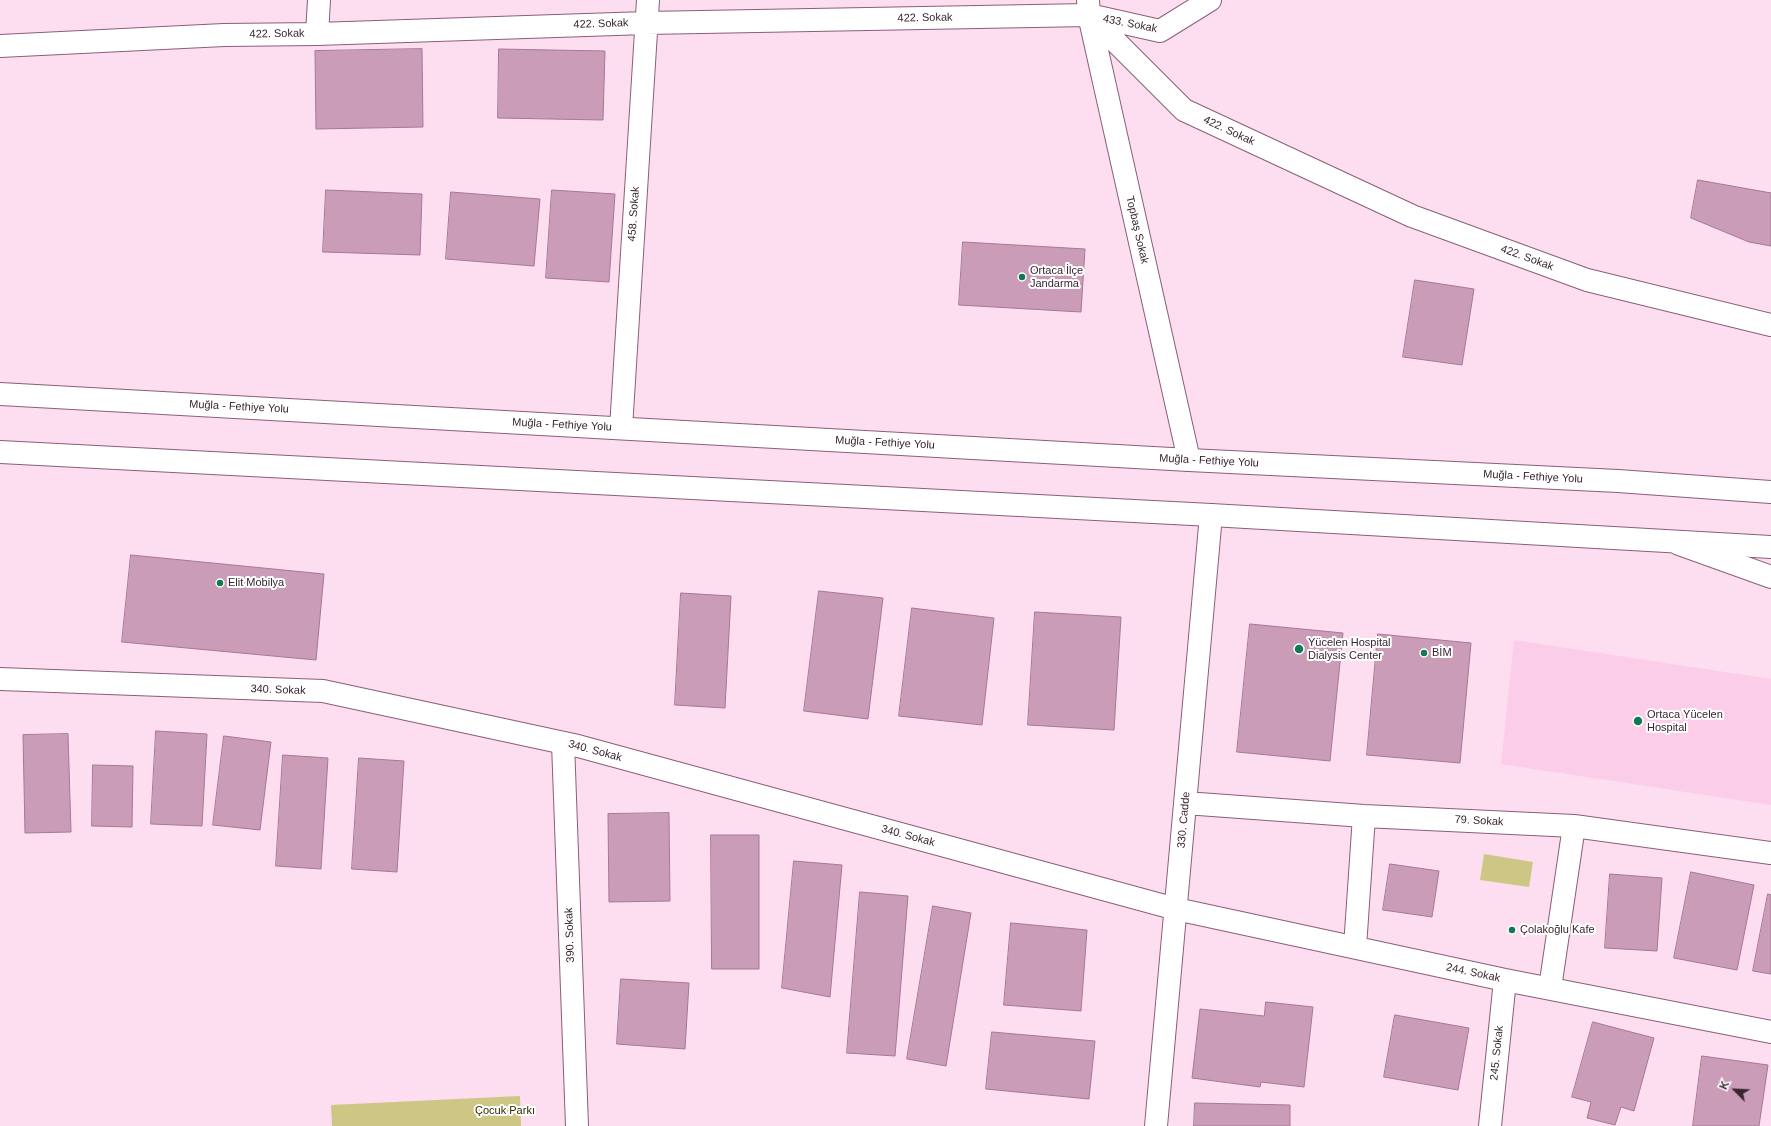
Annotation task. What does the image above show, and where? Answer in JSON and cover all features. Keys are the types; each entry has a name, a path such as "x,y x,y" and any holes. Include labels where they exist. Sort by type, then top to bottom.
{"main road":[{"path":"317,34 319,0"},
{"name":"458. Sokak","path":"621,428 648,0"},
{"name":"433. Sokak","path":"1089,8 1160,31 1210,0"},
{"name":"422. Sokak","path":"0,46 224,35 317,34 1089,8 1184,110 1412,216 1587,280 1771,325"},
{"name":"Topbaş Sokak","path":"1089,8 1189,460"},
{"name":"Muğla - Fethiye Yolu","path":"0,394 1189,460 1618,481 1771,492"},
{"path":"0,452 1211,514 1771,547"},
{"name":"330. Cadde","path":"1156,1126 1211,514"},
{"path":"1667,540 1771,577"},
{"name":"340. Sokak","path":"0,679 323,691 563,743 1176,909"},
{"name":"390. Sokak","path":"563,743 577,1126"},
{"name":"79. Sokak","path":"1185,803 1364,816 1574,826 1771,853"},
{"path":"1355,948 1364,816"},
{"path":"1550,988 1574,826"},
{"name":"244. Sokak","path":"1176,909 1505,980 1771,1032"},
{"name":"245. Sokak","path":"1490,1126 1505,980"}],"shaded area":[{"name":"Ortaca Yücelen Hospital","path":"1514,640 1771,679 1771,805 1501,764"}],"green space":[{"path":"1484,854 1533,862 1529,887 1480,880"},
{"name":"Çocuk Parkı","path":"520,1096 521,1126 332,1126 331,1105"}],"building":[{"path":"422,49 423,127 316,129 315,51"},
{"path":"499,49 605,51 603,120 498,118"},
{"path":"1698,180 1771,193 1771,246 1749,242 1691,218"},
{"path":"326,190 422,194 420,255 323,252"},
{"path":"552,190 615,194 609,282 546,278"},
{"path":"451,192 540,199 534,266 446,259"},
{"name":"Ortaca İlçe Jandarma","path":"963,242 1085,249 1081,312 959,305"},
{"path":"1415,280 1474,289 1462,365 1403,357"},
{"path":"131,555 324,574 316,660 122,642"},
{"path":"819,591 883,598 868,719 804,711"},
{"path":"681,593 731,596 725,708 675,705"},
{"path":"912,608 994,618 982,725 899,716"},
{"path":"1035,612 1121,617 1114,730 1028,725"},
{"path":"1250,624 1343,633 1330,761 1237,752"},
{"path":"1378,634 1471,643 1460,763 1367,755"},
{"path":"156,731 207,734 202,826 151,824"},
{"path":"68,734 71,832 25,833 23,735"},
{"path":"224,736 271,742 260,830 213,825"},
{"path":"283,755 328,758 321,869 276,866"},
{"path":"359,758 404,761 397,872 352,869"},
{"path":"93,765 133,766 132,827 92,826"},
{"path":"669,813 670,901 609,902 608,814"},
{"path":"711,835 759,835 759,969 712,969"},
{"path":"794,861 842,865 830,997 782,988"},
{"path":"1390,864 1439,871 1432,917 1383,910"},
{"path":"1691,872 1754,885 1737,970 1674,958"},
{"path":"1610,874 1662,878 1657,951 1605,948"},
{"path":"860,892 908,896 895,1056 847,1053"},
{"path":"1768,894 1771,895 1771,974 1753,971"},
{"path":"933,906 971,913 946,1066 907,1059"},
{"path":"1011,923 1087,930 1081,1011 1004,1005"},
{"path":"621,979 689,983 685,1049 617,1044"},
{"path":"1266,1002 1313,1007 1304,1087 1261,1082 1260,1087 1192,1078 1200,1009 1264,1016"},
{"path":"1395,1015 1469,1028 1458,1090 1384,1077"},
{"path":"1593,1022 1654,1038 1634,1111 1621,1107 1615,1125 1587,1118 1591,1102 1572,1097"},
{"path":"992,1032 1095,1041 1089,1099 986,1089"},
{"path":"1702,1056 1768,1065 1759,1126 1693,1126"},
{"path":"1195,1103 1290,1105 1290,1126 1194,1126"}],"place":[{"name":"Ortaca İlçe Jandarma","path":"1022,277"},
{"name":"Elit Mobilya","path":"220,583"},
{"name":"Yücelen Hospital Dialysis Center","path":"1299,649"},
{"name":"BİM","path":"1424,653"},
{"name":"Ortaca Yücelen Hospital","path":"1638,721"},
{"name":"Çolakoğlu Kafe","path":"1512,930"}]}
